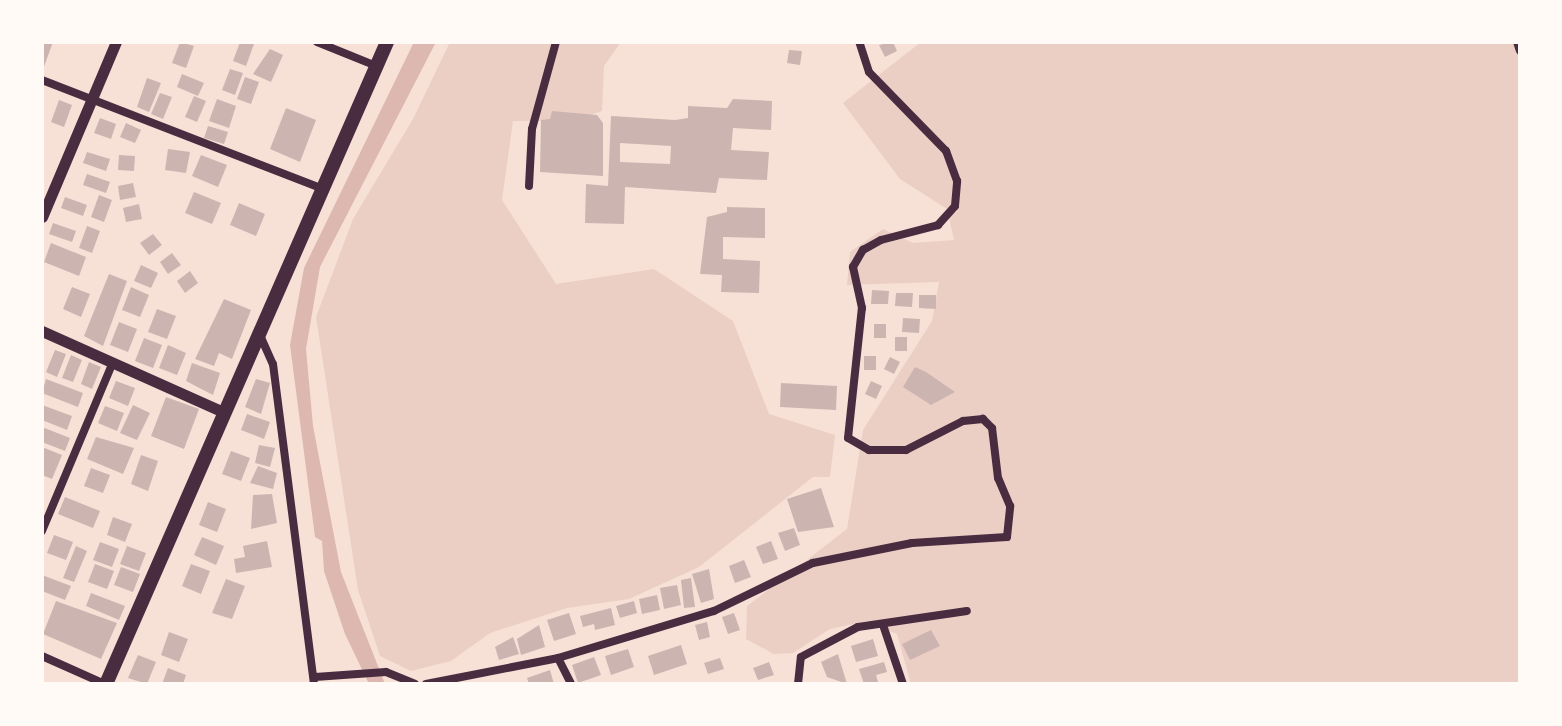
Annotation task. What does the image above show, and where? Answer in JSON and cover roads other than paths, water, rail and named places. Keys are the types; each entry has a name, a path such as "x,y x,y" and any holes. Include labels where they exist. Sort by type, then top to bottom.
{"main road":[{"path":"106,684 258,332 379,67 387,42"}],"street":[{"path":"42,217 116,42"},
{"path":"317,42 379,67"},
{"path":"529,186 532,129 556,42"},
{"path":"426,684 558,658 714,611 813,563 912,543 1007,537 1010,506 998,478 992,428 983,419 963,421 906,450 869,450 848,438 862,308 853,267 863,250 881,240 938,225 955,206 957,181 946,151 869,72 859,42"},
{"path":"1517,42 1520,51"},
{"path":"42,80 323,189"},
{"path":"42,331 223,412"},
{"path":"258,332 273,364 314,681 332,676 386,672 415,684"},
{"path":"42,531 113,362"},
{"path":"798,684 801,657 858,627 967,611"},
{"path":"883,625 903,684"},
{"path":"42,656 106,684"},
{"path":"558,658 571,684"}]}
